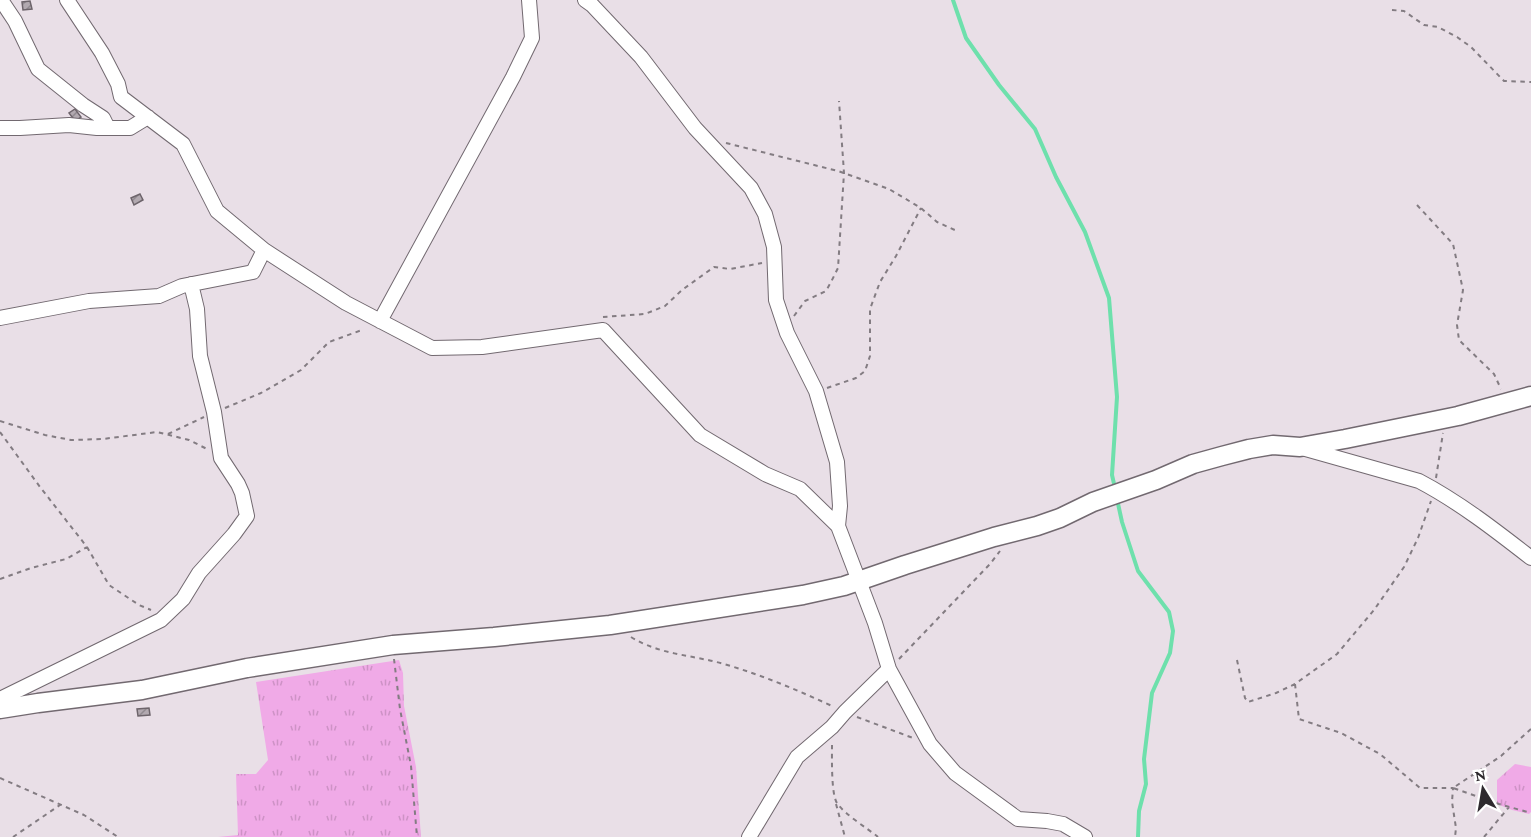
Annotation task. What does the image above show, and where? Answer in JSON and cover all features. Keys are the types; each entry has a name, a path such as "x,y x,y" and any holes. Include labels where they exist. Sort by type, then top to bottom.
{"street":[{"path":"1,0 15,21 38,69 103,118 108,128"},
{"path":"67,0 102,53 118,84 121,97 183,144 217,211 264,250 346,303 432,348 482,347 603,330 700,435 765,474 800,489 838,526 875,623 888,669 930,744 956,774 1018,819 1063,824 1085,837"},
{"path":"380,321 532,38 529,0"},
{"path":"585,0 641,57 703,136 751,188 765,214 774,247 776,300 787,333 816,391 837,462 840,506 838,526"},
{"path":"0,128 69,125 130,128 148,117"},
{"path":"0,318 89,301 159,296 182,286 253,272 264,250"},
{"path":"0,699 160,620 183,599 199,573 247,516 238,484 221,458 214,412 200,356 197,309 191,284"},
{"path":"1300,447 1446,418 1531,396"},
{"path":"0,709 119,694 247,668 393,645 610,625 802,595 844,586 905,565 1037,526 1193,464 1273,445 1300,447 1419,481 1435,489 1485,523 1531,558"},
{"path":"749,837 797,757 831,727 888,669"}],"path":[{"path":"1392,10 1404,11 1424,25 1438,27 1457,37 1471,47 1504,81 1531,81"},
{"path":"787,333 796,311 805,301 825,291 838,268 844,172 839,101"},
{"path":"703,136 844,172 889,189 921,208 937,222 957,231"},
{"path":"1417,205 1453,244 1463,290 1457,325 1459,340 1494,374 1507,403"},
{"path":"816,391 856,378 864,371 870,356 870,309 880,282 921,208"},
{"path":"603,316 645,314 664,306 681,290 714,267 730,268 774,260"},
{"path":"168,434 271,387 301,370 329,342 362,330"},
{"path":"1237,660 1245,698 1248,702 1295,684 1337,654 1374,610 1404,567 1418,538 1435,489 1446,418"},
{"path":"0,421 45,435 71,440 103,439 157,432 189,440 221,458"},
{"path":"0,432 40,488 87,547 109,585 152,610 160,620"},
{"path":"888,669 990,564 1002,549 1005,534"},
{"path":"0,579 66,559 87,547"},
{"path":"610,625 645,646 734,667 784,684 868,722 930,744"},
{"path":"393,645 400,709 411,766 417,837"},
{"path":"1295,684 1299,719 1341,734 1380,754 1420,788 1454,788 1531,813"},
{"path":"831,727 835,802 845,837"},
{"path":"1455,837 1452,802 1454,788 1501,756 1531,729"},
{"path":"0,778 84,814 118,837"},
{"path":"835,802 878,837"},
{"path":"13,837 60,805"},
{"path":"1484,837 1509,807"}],"green space":[{"path":"399,660 403,673 404,706 416,767 421,837 218,837 238,835 236,774 256,774 268,760 256,682"},
{"path":"1515,764 1531,767 1531,812 1529,814 1497,804 1497,780"}],"building":[{"path":"30,1 32,9 23,10 22,2"},
{"path":"75,109 81,117 75,121 69,113"},
{"path":"140,194 143,200 134,205 131,198"},
{"path":"149,708 150,715 138,716 137,709"}],"waterway":[{"path":"953,0 966,38 999,85 1035,129 1056,177 1085,232 1109,298 1117,397 1112,475 1115,488"},
{"path":"1117,499 1138,571 1169,612 1173,631 1170,653 1152,693 1144,759 1146,784 1139,811 1138,837"}]}
